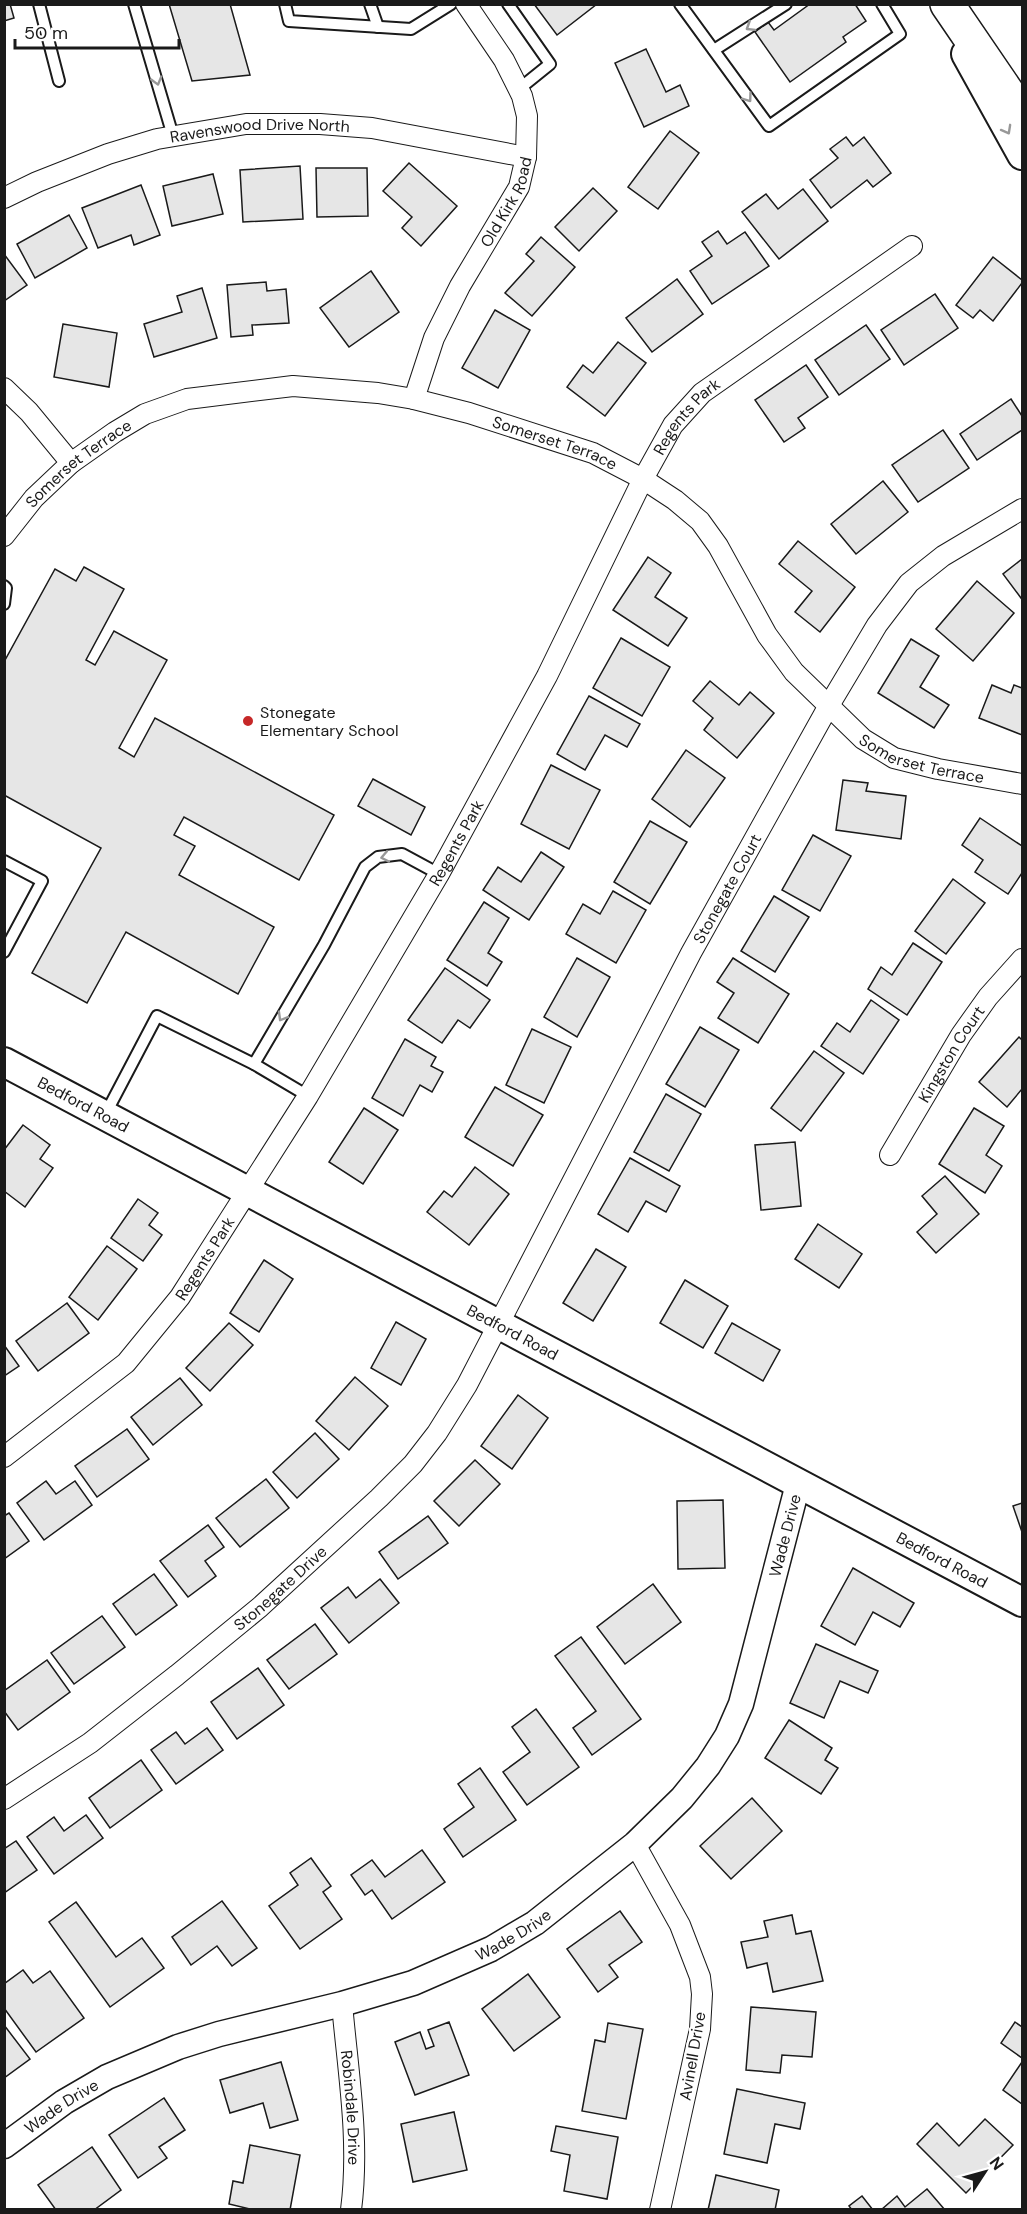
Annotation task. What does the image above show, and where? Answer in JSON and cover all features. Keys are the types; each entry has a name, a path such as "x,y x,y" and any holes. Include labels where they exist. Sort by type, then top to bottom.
{"highway":[{"path":"947,4 1023,114"}],"main road":[{"path":"939,4 1023,155"},
{"name":"Bedford Road","path":"4,1062 798,1484 1021,1599"}],"street":[{"name":"Old Kirk Road","path":"414,399 434,338 460,286 519,187 526,157 528,116 519,89 504,60 466,4"},
{"name":"Ravenswood Drive North","path":"4,198 37,182 108,154 157,139 246,124 320,123 372,128 526,157"},
{"name":"Regents Park","path":"4,1457 126,1363 180,1297 308,1096 439,874 547,676 643,479 673,425 702,393 912,246"},
{"name":"Somerset Terrace","path":"4,536 34,498 71,463 145,414 187,399 293,386 378,393 414,399 469,413 593,453 643,479 675,500 700,521 718,546 767,635 794,672 863,739 894,758 938,770 1023,784"},
{"path":"4,388 29,412 71,463"},
{"name":"Stonegate Court","path":"498,1324 691,953 828,707 877,625 909,583 943,556 1023,509"},
{"name":"Kingston Court","path":"890,1155 961,1035 988,997 1023,959"},
{"name":"Stonegate Drive","path":"4,1799 90,1743 177,1675 260,1607 379,1498 413,1464 437,1433 467,1385 498,1324"},
{"name":"Wade Drive","path":"4,2146 64,2102 107,2077 178,2047 413,1983 491,1949 535,1923 635,1844 688,1790 708,1766 727,1736 741,1704 798,1484"},
{"name":"Avinell Drive","path":"635,1844 680,1925 700,1977 702,1994 700,2029 660,2210"},
{"name":"Robindale Drive","path":"342,2004 355,2143 351,2210"}],"lane":[{"path":"39,4 59,81"},
{"path":"134,4 173,136"},
{"path":"285,4 289,21 411,29 451,4"},
{"path":"370,4 378,27"},
{"path":"508,4 550,64 519,89"},
{"path":"680,4 769,126 900,34 882,4"},
{"path":"714,51 786,4"},
{"path":"4,586 6,588 4,603"},
{"path":"254,1064 324,945 364,867 378,857 402,854 439,874"},
{"path":"4,861 42,881 9,930 4,952"},
{"path":"105,1115 157,1016 254,1064 308,1096"}],"building":[{"path":"4,4 10,4 14,18 4,21"},
{"path":"169,4 230,4 250,75 192,81"},
{"path":"534,4 597,4 557,35"},
{"path":"810,4 855,4 866,21 843,37 846,42 790,82 755,32 768,22 774,30"},
{"path":"646,49 666,92 680,85 689,106 644,127 615,63"},
{"path":"670,131 699,153 658,209 628,187"},
{"path":"846,137 853,146 864,137 891,173 873,187 867,180 831,208 810,180 838,158 830,149"},
{"path":"409,163 457,206 421,246 402,228 412,217 383,191"},
{"path":"300,166 303,219 243,222 240,170"},
{"path":"316,168 367,168 368,216 317,217"},
{"path":"213,174 223,214 172,226 163,186"},
{"path":"141,185 160,235 134,245 131,235 98,248 82,208"},
{"path":"593,188 617,211 579,251 555,227"},
{"path":"803,189 828,221 779,259 742,212 766,194 778,209"},
{"path":"69,215 87,248 35,278 17,244"},
{"path":"718,231 727,244 745,232 769,266 712,304 690,271 712,256 702,242"},
{"path":"541,237 575,267 532,316 505,293 534,261 526,254"},
{"path":"4,254 27,285 4,301"},
{"path":"993,257 1022,280 1022,283 993,321 980,310 973,318 956,305"},
{"path":"371,271 399,312 349,347 320,308"},
{"path":"677,279 703,314 652,352 626,318"},
{"path":"266,282 267,291 286,289 289,323 252,325 253,335 231,337 227,285"},
{"path":"202,288 217,338 154,357 144,324 182,312 177,296"},
{"path":"935,294 958,328 904,365 881,330"},
{"path":"495,310 530,330 498,388 462,368"},
{"path":"63,324 117,333 109,387 54,377"},
{"path":"866,325 890,359 839,395 815,360"},
{"path":"618,342 646,363 605,416 567,387 583,365 593,373"},
{"path":"806,365 828,397 798,418 805,428 784,442 755,400"},
{"path":"1011,399 1022,416 1022,430 977,460 960,434"},
{"path":"943,430 969,468 918,502 892,465"},
{"path":"883,481 908,512 856,554 831,524"},
{"path":"798,541 855,587 820,632 795,612 812,591 779,564"},
{"path":"648,557 671,573 655,597 687,618 668,646 613,610"},
{"path":"1022,559 1022,597 1021,598 1003,574"},
{"path":"84,567 124,589 86,660 95,665 114,631 167,660 119,748 134,757 155,718 334,815 299,880 184,817 174,835 195,846 179,875 274,927 238,994 126,932 87,1003 32,973 101,848 4,795 4,662 55,569 76,581"},
{"path":"977,581 1014,613 973,661 936,629"},
{"path":"621,638 670,667 642,716 593,688"},
{"path":"911,639 939,656 920,687 949,705 934,728 878,693"},
{"path":"710,681 739,705 750,692 774,713 737,758 704,730 713,718 693,701"},
{"path":"992,685 1011,693 1014,685 1022,688 1022,735 979,718"},
{"path":"589,696 640,724 627,747 605,735 585,770 557,754"},
{"path":"686,750 725,778 690,827 652,799"},
{"path":"551,765 600,790 569,849 521,824"},
{"path":"373,779 425,807 411,835 358,806"},
{"path":"843,780 868,783 866,791 906,796 901,839 836,830"},
{"path":"980,818 1022,846 1022,873 1008,894 975,872 983,860 962,845"},
{"path":"650,821 687,842 650,904 614,882"},
{"path":"813,835 851,856 820,911 782,890"},
{"path":"541,852 564,867 529,920 483,890 498,867 521,882"},
{"path":"953,879 985,903 946,954 915,931"},
{"path":"613,891 646,910 616,963 566,934 583,904 600,914"},
{"path":"774,896 809,917 775,972 741,951"},
{"path":"484,902 509,918 488,953 502,962 487,986 447,960"},
{"path":"913,943 942,962 907,1015 868,989 881,967 892,975"},
{"path":"577,958 610,977 577,1037 544,1017"},
{"path":"733,958 789,994 758,1043 718,1018 734,993 717,982"},
{"path":"445,968 490,1000 470,1028 458,1020 442,1043 408,1020"},
{"path":"871,1000 899,1020 863,1074 821,1046 837,1023 850,1032"},
{"path":"700,1027 739,1050 705,1107 666,1084"},
{"path":"532,1029 571,1047 544,1103 506,1085"},
{"path":"1019,1037 1022,1040 1022,1089 1007,1107 979,1082"},
{"path":"405,1039 436,1057 431,1066 443,1072 432,1092 420,1085 403,1116 372,1098"},
{"path":"814,1051 844,1073 801,1131 771,1108"},
{"path":"495,1087 543,1115 513,1166 465,1137"},
{"path":"666,1094 701,1114 669,1171 634,1152"},
{"path":"364,1108 398,1130 363,1184 329,1162"},
{"path":"974,1108 1004,1126 986,1155 1002,1166 985,1193 939,1164"},
{"path":"23,1125 50,1145 40,1159 53,1168 25,1207 4,1191 4,1150"},
{"path":"795,1142 801,1206 761,1210 755,1145"},
{"path":"630,1158 680,1186 666,1212 646,1201 628,1232 598,1214"},
{"path":"475,1167 509,1194 469,1245 427,1212 444,1191 452,1197"},
{"path":"945,1176 979,1214 936,1253 917,1232 937,1214 922,1196"},
{"path":"138,1199 158,1213 149,1225 162,1235 143,1261 111,1238"},
{"path":"818,1224 862,1254 839,1288 795,1259"},
{"path":"107,1246 137,1269 98,1320 69,1297"},
{"path":"596,1249 626,1267 593,1321 563,1303"},
{"path":"264,1260 293,1279 259,1332 230,1313"},
{"path":"685,1280 728,1306 703,1348 660,1323"},
{"path":"67,1303 89,1333 38,1371 16,1341"},
{"path":"396,1322 426,1339 401,1385 371,1368"},
{"path":"229,1323 253,1345 210,1391 186,1368"},
{"path":"732,1323 780,1350 763,1381 715,1353"},
{"path":"4,1345 19,1366 4,1376"},
{"path":"355,1377 388,1406 349,1450 316,1421"},
{"path":"180,1378 202,1405 153,1445 131,1417"},
{"path":"518,1395 548,1418 512,1469 481,1446"},
{"path":"127,1429 149,1459 97,1497 75,1466"},
{"path":"315,1433 339,1459 297,1498 273,1472"},
{"path":"475,1460 500,1484 459,1526 434,1501"},
{"path":"266,1479 289,1508 240,1547 216,1518"},
{"path":"46,1481 56,1494 75,1481 92,1505 44,1540 17,1503"},
{"path":"723,1500 725,1568 678,1569 677,1501"},
{"path":"1022,1503 1022,1532 1013,1506"},
{"path":"9,1513 29,1541 4,1559 4,1516"},
{"path":"428,1516 448,1543 398,1579 379,1552"},
{"path":"208,1525 224,1547 205,1561 216,1576 188,1597 160,1561"},
{"path":"853,1568 914,1603 900,1627 873,1612 855,1645 821,1626"},
{"path":"154,1574 177,1605 136,1635 113,1604"},
{"path":"380,1579 399,1603 349,1643 321,1608 348,1587 356,1598"},
{"path":"653,1584 681,1622 625,1664 597,1627"},
{"path":"102,1616 125,1647 74,1684 51,1653"},
{"path":"315,1624 337,1654 289,1689 267,1660"},
{"path":"581,1637 641,1719 592,1755 573,1728 596,1711 555,1656"},
{"path":"816,1644 878,1671 868,1693 840,1681 824,1718 790,1703"},
{"path":"47,1660 70,1692 18,1730 4,1711 4,1691"},
{"path":"258,1668 284,1705 237,1739 211,1702"},
{"path":"536,1709 579,1767 527,1805 503,1772 530,1752 512,1727"},
{"path":"789,1720 832,1748 825,1760 838,1768 821,1794 765,1758"},
{"path":"207,1728 223,1750 176,1784 151,1750 176,1732 185,1744"},
{"path":"141,1760 162,1790 110,1828 89,1798"},
{"path":"480,1768 516,1820 463,1857 444,1829 474,1807 458,1784"},
{"path":"752,1798 782,1831 731,1879 700,1846"},
{"path":"86,1815 103,1838 54,1874 27,1837 54,1817 64,1831"},
{"path":"16,1841 37,1870 4,1893 4,1849"},
{"path":"422,1850 445,1882 392,1919 372,1890 365,1895 351,1875 372,1860 385,1877"},
{"path":"311,1858 331,1886 323,1892 342,1919 300,1949 269,1906 298,1885 290,1873"},
{"path":"222,1901 257,1948 232,1966 217,1946 191,1965 172,1937"},
{"path":"76,1902 116,1957 142,1938 164,1968 110,2007 49,1922"},
{"path":"620,1911 642,1942 609,1965 618,1977 598,1992 567,1949"},
{"path":"792,1915 796,1934 811,1931 823,1981 773,1992 767,1963 747,1968 741,1942 768,1937 764,1921"},
{"path":"23,1970 33,1983 50,1971 84,2018 36,2052 4,2008 4,1984"},
{"path":"528,1974 560,2017 514,2051 482,2009"},
{"path":"751,2007 816,2012 812,2057 782,2055 780,2073 746,2070"},
{"path":"449,2022 469,2075 415,2095 395,2042 420,2032 426,2049 434,2046 428,2030"},
{"path":"1015,2022 1022,2027 1022,2058 1001,2043"},
{"path":"608,2023 643,2029 626,2119 582,2111 595,2040 605,2042"},
{"path":"4,2025 30,2059 4,2078"},
{"path":"281,2062 298,2120 270,2128 263,2103 230,2113 220,2080"},
{"path":"1022,2062 1022,2104 1003,2090"},
{"path":"737,2089 805,2103 800,2129 775,2124 767,2163 724,2154"},
{"path":"164,2098 185,2130 159,2147 167,2158 138,2178 109,2135"},
{"path":"454,2112 467,2170 413,2182 401,2124"},
{"path":"985,2119 1013,2145 966,2193 917,2144 937,2123 959,2146"},
{"path":"556,2126 618,2137 607,2199 564,2191 570,2155 551,2151"},
{"path":"250,2145 300,2155 290,2210 254,2210 229,2204 233,2181 243,2183"},
{"path":"92,2147 121,2190 94,2210 56,2210 38,2185"},
{"path":"716,2175 779,2190 775,2210 708,2210"},
{"path":"927,2189 945,2210 881,2210 897,2196 905,2207"},
{"path":"862,2196 873,2210 852,2210 849,2206"}],"place":[{"name":"Stonegate Elementary School","path":"248,721"}]}
